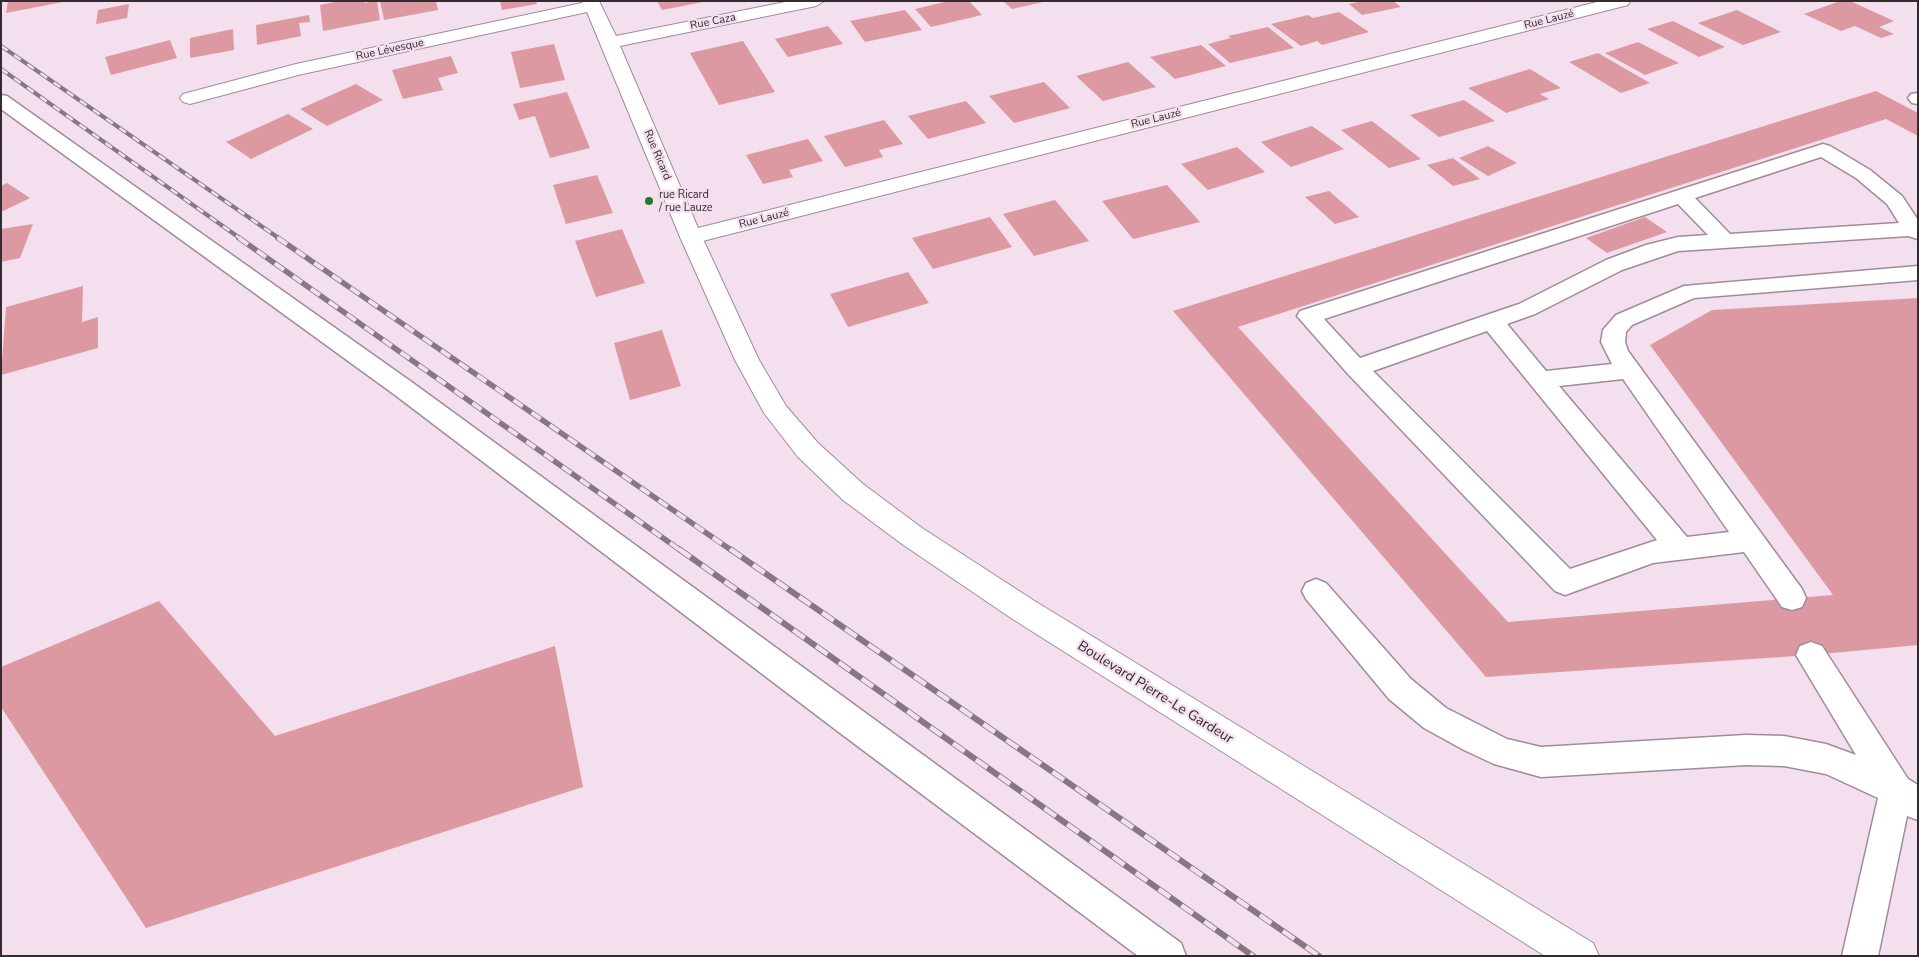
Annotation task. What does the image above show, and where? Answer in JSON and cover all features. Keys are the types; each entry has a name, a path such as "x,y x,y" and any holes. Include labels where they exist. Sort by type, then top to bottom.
{"street":[{"name":"Rue Caza","path":"610,43 816,1"},
{"name":"Rue Lauzé","path":"691,237 1622,1"},
{"name":"Rue Ricard","path":"591,4 610,43 691,237 763,390"},
{"name":"Rue Lévesque","path":"190,98 296,70 591,4"},
{"name":"Boulevard Pierre-Le Gardeur","path":"763,390 790,431 828,470 877,512 1201,722 1580,956"}],"lane":[{"path":"1,100 404,389 851,723 1168,956"},
{"path":"1751,540 1679,547 1652,552 1564,583 1308,316 1823,150 1863,174 1895,200 1916,229"},
{"path":"1681,195 1725,241"},
{"path":"1356,368 1527,309 1614,265 1654,250 1678,244 1916,229"},
{"path":"1792,598 1617,353 1613,342 1616,330 1624,320 1674,297 1692,291 1918,273"},
{"path":"1491,321 1679,547"},
{"path":"1540,380 1630,370"},
{"path":"1316,591 1400,689 1451,727 1505,753 1541,762 1746,750 1784,751 1826,758 1860,772 1907,797"},
{"path":"1811,654 1907,797"},
{"path":"1860,956 1907,797"}],"building":[{"path":"8,1 63,1 63,2 6,13"},
{"path":"340,1 364,1 364,3 377,1 380,20 323,31 320,5"},
{"path":"380,1 436,1 438,10 384,20"},
{"path":"500,1 536,1 537,4 502,10"},
{"path":"657,1 703,1 703,2 662,10"},
{"path":"949,1 969,1 982,15 931,27 915,9"},
{"path":"1003,1 1043,1 1043,2 1012,9"},
{"path":"1363,1 1393,1 1401,7 1362,15 1349,4"},
{"path":"1840,1 1850,1 1894,21 1879,27 1894,34 1881,38 1855,26 1841,31 1804,14"},
{"path":"129,4 127,18 96,24 98,10"},
{"path":"905,10 922,30 865,42 850,21"},
{"path":"1737,10 1781,32 1743,45 1698,23"},
{"path":"1339,12 1369,32 1322,45 1317,41 1301,46 1271,24 1308,15 1313,18"},
{"path":"309,15 310,22 299,23 301,36 257,45 256,25"},
{"path":"1673,21 1725,47 1699,57 1647,29"},
{"path":"828,26 843,44 788,57 775,39"},
{"path":"1268,27 1294,48 1230,63 1208,44 1231,38 1228,36"},
{"path":"233,29 234,50 190,58 190,38"},
{"path":"170,40 177,58 111,75 105,57"},
{"path":"743,41 775,92 719,105 690,53"},
{"path":"1638,42 1679,63 1645,75 1605,53"},
{"path":"554,44 565,80 520,88 511,52"},
{"path":"1201,45 1226,66 1175,79 1150,57"},
{"path":"1598,53 1650,83 1621,93 1569,62"},
{"path":"451,56 458,73 438,78 443,90 403,99 392,70"},
{"path":"1128,62 1156,87 1103,101 1076,76"},
{"path":"1530,69 1561,88 1540,94 1549,99 1506,113 1468,88"},
{"path":"1044,82 1070,108 1014,123 989,96"},
{"path":"356,84 383,100 327,126 300,109"},
{"path":"1876,91 1918,113 1918,136 1886,119 1238,327 1508,622 1833,595 1650,345 1712,310 1918,298 1918,645 1811,655 1486,677 1173,311"},
{"path":"567,92 590,148 550,158 535,116 519,120 513,104"},
{"path":"1464,100 1495,121 1439,137 1410,115"},
{"path":"966,101 986,123 928,139 908,116"},
{"path":"288,114 313,129 251,159 226,142"},
{"path":"884,120 903,144 879,150 883,157 845,167 824,136"},
{"path":"1372,121 1421,159 1389,168 1341,130"},
{"path":"1312,126 1344,149 1291,167 1261,142"},
{"path":"808,139 823,161 789,170 793,177 763,184 746,155"},
{"path":"1488,146 1517,163 1488,176 1459,158"},
{"path":"1237,147 1265,172 1208,190 1181,164"},
{"path":"1453,158 1480,179 1453,186 1427,165"},
{"path":"597,175 613,213 566,224 553,185"},
{"path":"7,183 30,198 1,212 1,186"},
{"path":"1167,185 1200,222 1133,239 1102,201"},
{"path":"1329,191 1359,217 1335,224 1305,197"},
{"path":"1055,200 1089,241 1034,256 1003,214"},
{"path":"990,217 1012,247 933,269 912,238"},
{"path":"1645,217 1667,232 1607,253 1586,238"},
{"path":"33,224 20,258 1,262 1,229"},
{"path":"622,229 645,283 596,297 575,241"},
{"path":"908,272 929,303 848,327 830,294"},
{"path":"83,286 82,322 98,317 98,348 1,375 6,307"},
{"path":"662,330 681,386 630,400 614,343"},
{"path":"159,601 275,736 555,646 583,787 146,928 1,707 1,667"}],"railway":[{"path":"1,46 280,239"},
{"path":"1,69 241,239"},
{"path":"239,238 680,550"},
{"path":"278,238 731,550"},
{"path":"679,549 1253,956"},
{"path":"730,549 1319,956"}],"place":[{"name":"rue Ricard / rue Lauze","path":"649,201"}]}
